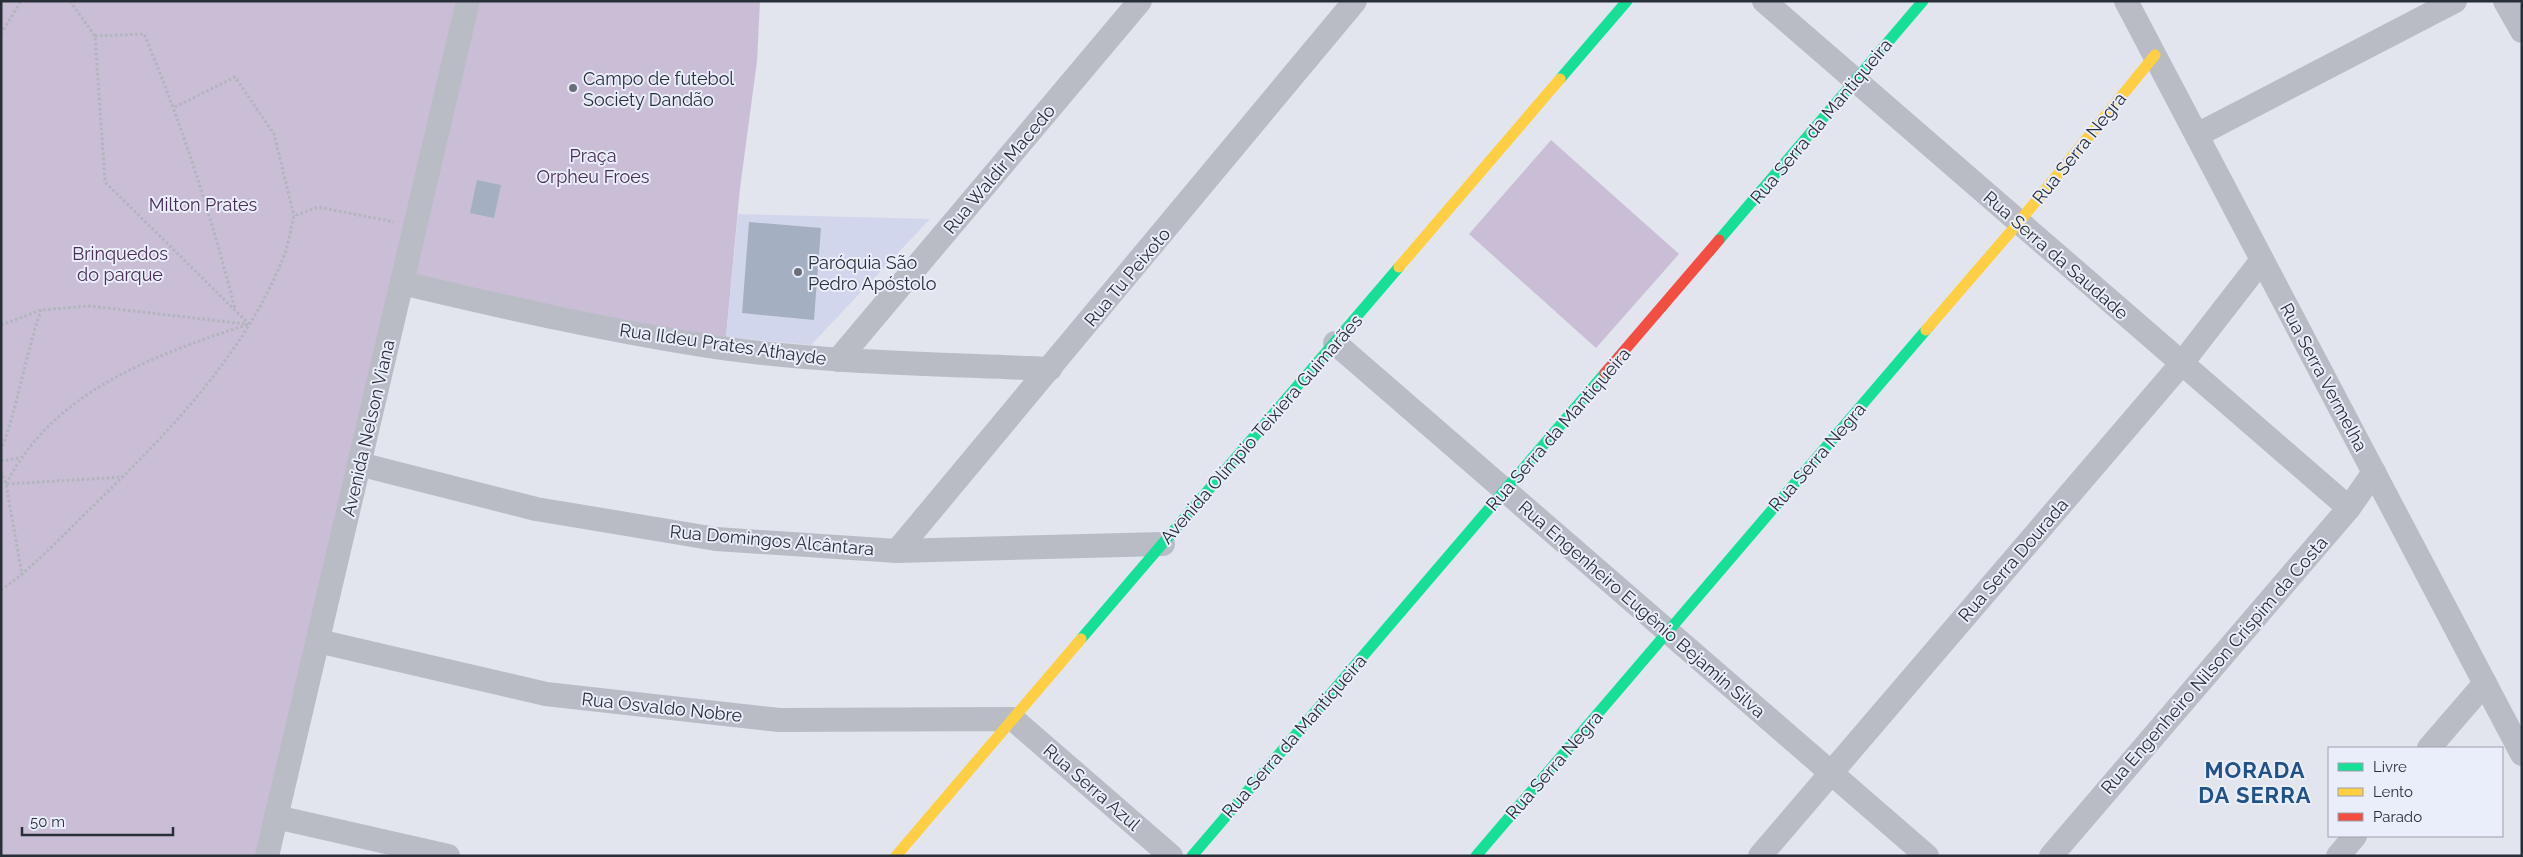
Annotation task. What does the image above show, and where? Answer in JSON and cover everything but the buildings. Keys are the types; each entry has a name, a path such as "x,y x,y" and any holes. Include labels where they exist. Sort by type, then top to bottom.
{"street":[{"name":"Avenida Nelson Viana","path":"267,856 417,226 468,1"},
{"name":"Rua Waldir Macedo","path":"838,360 1140,1"},
{"name":"Rua Tu Peixoto","path":"897,551 1356,1"},
{"name":"Avenida Olímpio Teixiera Guimarães","path":"896,856 1627,1"},
{"name":"Rua Serra da Saudade","path":"1764,1 2349,508"},
{"name":"Rua Serra da Mantiqueira","path":"1192,856 1856,81 1922,1"},
{"name":"Rua Serra Vermelha","path":"2126,1 2522,754"},
{"path":"2196,135 2455,1"},
{"path":"2505,1 2522,31"},
{"name":"Rua Serra Negra","path":"1476,856 2019,222 2155,55"},
{"name":"Rua Serra Dourada","path":"1760,856 2182,363 2262,260"},
{"name":"Rua Ildeu Prates Athayde","path":"402,283 566,321 722,348 838,360 1050,369"},
{"name":"Rua Engenheiro Eugênio Bejamin Silva","path":"1334,343 1927,856"},
{"name":"Rua Domingos Alcântara","path":"359,464 536,509 716,538 897,551 1163,544"},
{"name":"Rua Engenheiro Nilson Crispim da Costa","path":"2051,856 2349,508 2374,472"},
{"name":"Rua Osvaldo Nobre","path":"318,641 546,694 779,720 1013,719"},
{"path":"2430,747 2485,683"},
{"name":"Rua Serra Azul","path":"1013,719 1171,856"},
{"path":"276,817 448,856"},
{"path":"2338,856 2354,837"}],"path":[{"path":"1,34 21,1"},
{"path":"70,1 95,36 105,182 142,221 249,324"},
{"path":"95,36 144,34 175,107 218,241 236,310"},
{"path":"1,590 22,576 123,477 200,395 249,324 282,262 294,216 274,134 235,77 175,107"},
{"path":"294,216 318,207 417,226"},
{"path":"1,326 40,310 90,306 249,324"},
{"path":"1,451 15,413 30,342 40,310"},
{"path":"6,484 19,458 75,402 114,377 172,350 249,324"},
{"path":"1,461 19,458"},
{"path":"1,471 6,484 22,576"},
{"path":"6,484 123,477"}],"green space":[{"name":"Milton Prates","path":"1,1 456,1 261,856 1,856"},
{"name":"Praça Orpheu Froes","path":"480,1 760,1 757,61 740,188 726,337 559,314 411,280"},
{"path":"1551,140 1679,254 1596,348 1469,234"}],"shaded area":[{"path":"738,214 930,219 811,345 726,337"}],"traffic: fast":[{"path":"1560,79 1627,1"},
{"path":"1719,240 1923,1"},
{"path":"1081,639 1399,267"},
{"path":"1476,856 1926,330"},
{"path":"1192,856 1605,373"}],"traffic: slow":[{"path":"1926,330 2019,222 2155,55"},
{"path":"1399,267 1560,79"},
{"path":"896,856 1081,639"}],"traffic: jam":[{"path":"1605,373 1719,240"}],"place":[{"name":"Campo de futebol Society Dandão","path":"573,88"},
{"name":"Paróquia São Pedro Apóstolo","path":"798,272"}],"district":[{"name":"MORADA DA SERRA","path":"2255,782"}],"park label":[{"name":"Brinquedos do parque","path":"120,263"}]}
